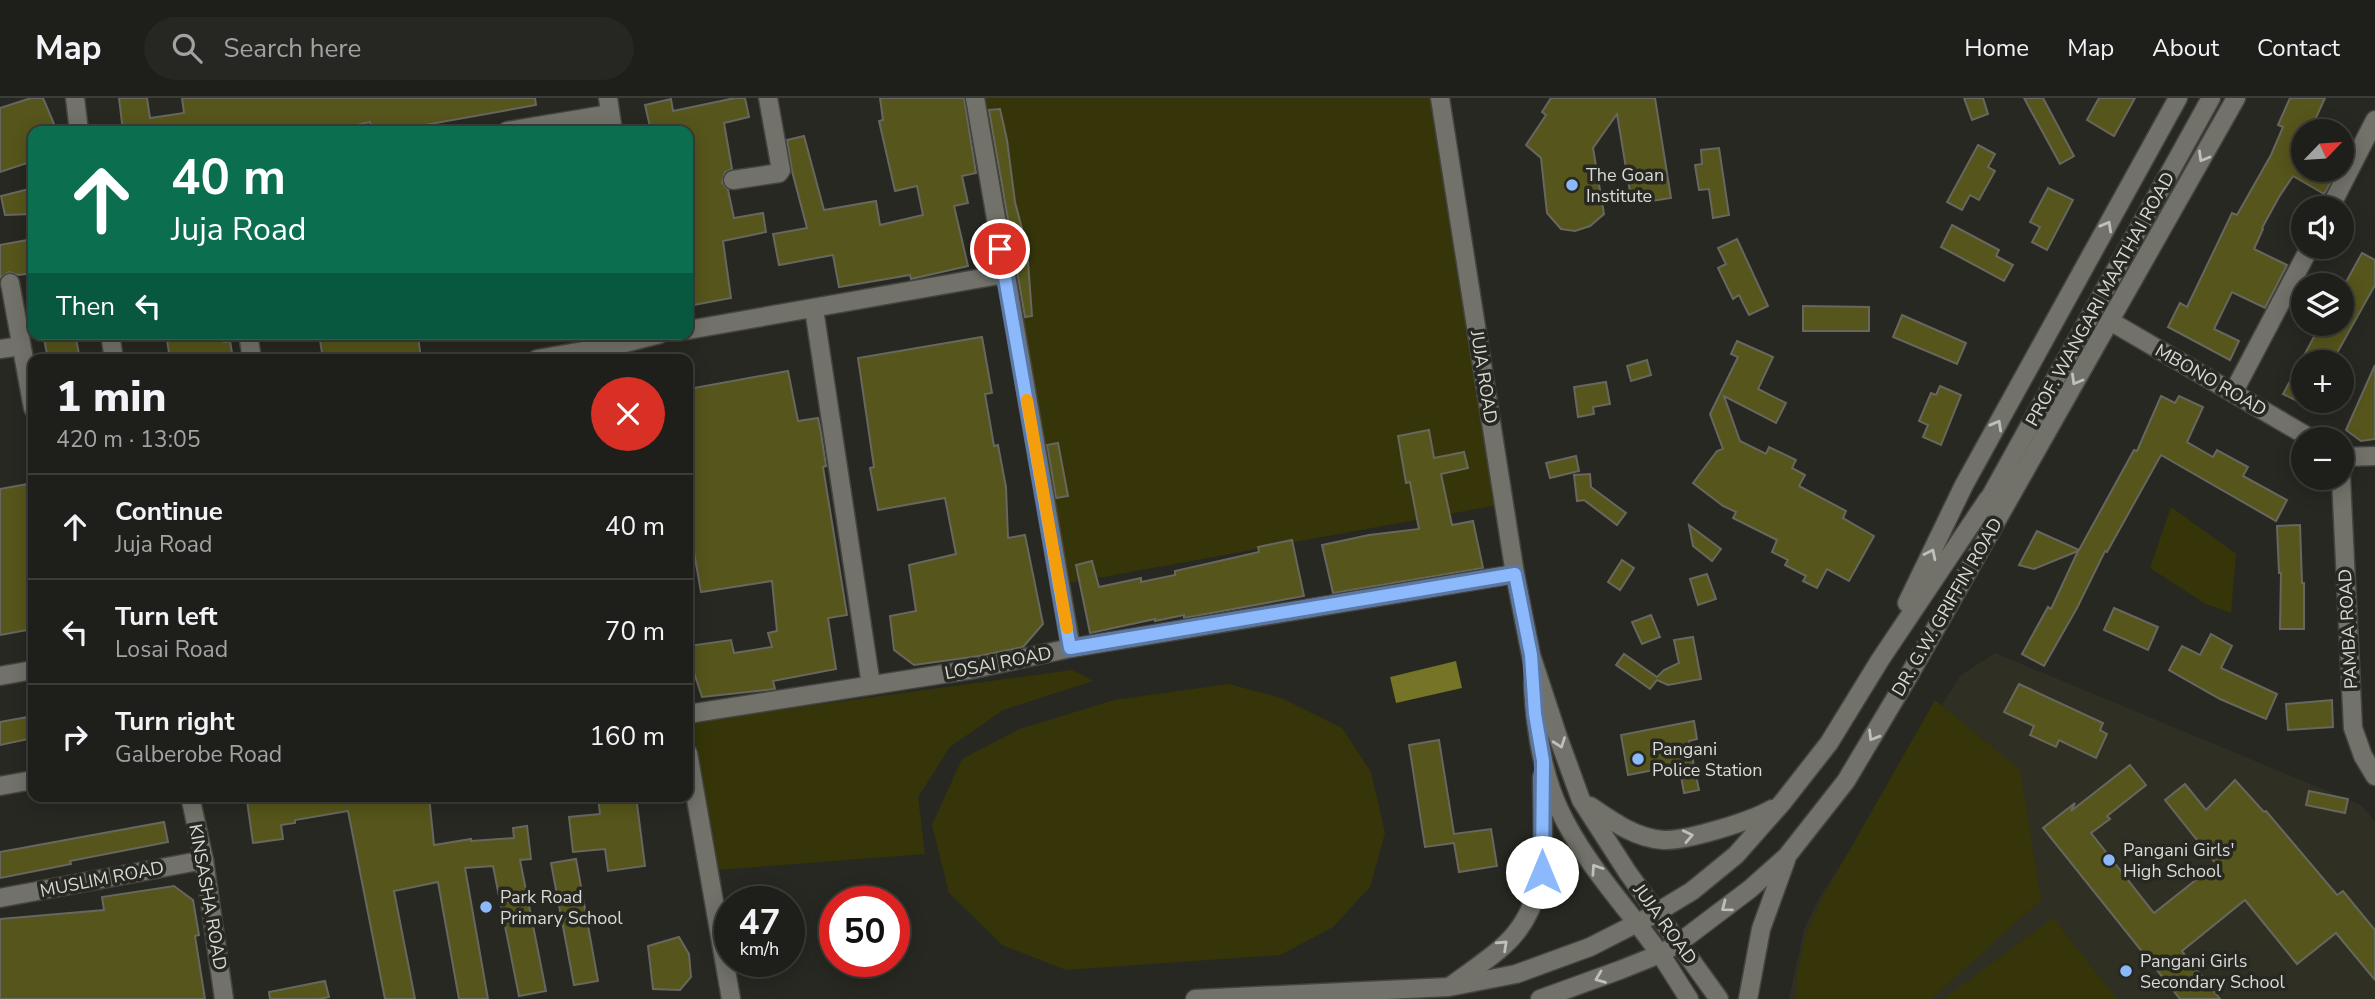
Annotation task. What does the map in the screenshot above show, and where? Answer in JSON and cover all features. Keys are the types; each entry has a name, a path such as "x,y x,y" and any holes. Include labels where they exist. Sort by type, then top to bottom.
{"main road":[{"path":"75,98 78,126"},
{"path":"733,180 779,173 781,170 768,98"},
{"path":"975,98 1070,648"},
{"name":"JUJA ROAD","path":"1440,98 1515,574 1531,655 1581,800 1628,873 1719,999"},
{"name":"DR. G.W. GRIFFIN ROAD","path":"1880,660 1964,485 2178,98"},
{"name":"PROF. WANGARI MAATHAI ROAD","path":"1988,499 2211,98"},
{"name":"DR. G.W. GRIFFIN ROAD","path":"1540,999 1660,954 1680,942 1750,890 1787,856 1846,781 1908,677 2236,98"},
{"path":"537,126 610,114"},
{"path":"2336,196 2375,120"},
{"path":"2233,393 2303,259"},
{"path":"693,329 1005,274"},
{"path":"10,283 28,382"},
{"path":"814,309 871,685"},
{"name":"MBONO ROAD","path":"2110,321 2291,427"},
{"path":"553,354 594,341 618,352 643,340"},
{"path":"0,349 21,346"},
{"path":"2354,457 2375,456"},
{"name":"PAMBA ROAD","path":"2342,490 2353,728 2362,756 2375,776"},
{"path":"1908,677 1988,499"},
{"name":"DR. G.W. GRIFFIN ROAD","path":"1195,999 1449,987 1516,974 1590,947 1657,913 1692,891 1736,855 1782,803 1829,743 1880,660 1988,499"},
{"name":"LOSAI ROAD","path":"693,713 969,670 1070,648 1515,574"},
{"name":"JUJA ROAD","path":"1531,655 1535,714 1543,761 1558,807 1608,887 1660,954 1689,999"},
{"path":"0,676 28,671"},
{"path":"1449,987 1501,949 1521,927 1535,903 1542,872 1543,761"},
{"path":"0,786 28,781"},
{"path":"693,782 731,999"},
{"path":"1581,800 1619,827 1664,840 1756,818 1782,803"},
{"name":"KINSASHA ROAD","path":"191,802 204,860 224,999"},
{"path":"1748,999 1761,929 1787,856"},
{"name":"MUSLIM ROAD","path":"0,898 204,860"}],"shaded area":[{"path":"975,98 1440,98 1504,504 1059,585"},
{"path":"2171,507 2236,554 2231,613 2204,603 2150,568"},
{"name":"Pangani Girls' High School","path":"1995,653 2361,805 2375,821 2375,999 1789,999 1804,929 1818,900 1961,675"},
{"path":"1456,661 1462,688 1396,703 1390,677"},
{"path":"1072,670 1093,681 1003,710 950,747 918,797 925,854 717,870 693,722"},
{"path":"1229,684 1281,698 1342,728 1371,772 1385,833 1370,887 1333,927 1280,955 1066,970 1002,945 949,893 932,825 962,759 1020,729 1114,700"},
{"path":"1935,700 2020,770 2041,900 1931,999 1796,999 1797,975 1806,934 1823,897"},
{"path":"2053,918 2117,999 1944,999"}],"building":[{"path":"31,98 43,98 55,126 28,126 28,163 0,172 0,108"},
{"path":"119,98 147,98 150,118 184,113 182,98 535,98 536,105 419,126 370,126 370,122 352,126 122,126"},
{"path":"745,98 749,117 724,123 732,169 725,172 722,182 728,190 734,218 763,213 766,232 723,241 731,298 693,305 693,126 650,126 645,105 671,99 673,111"},
{"path":"880,98 964,98 976,173 962,176 968,203 954,206 968,266 911,279 910,275 839,287 833,255 779,265 773,234 807,228 787,140 804,136 824,210 876,201 880,225 923,215 917,186 895,191 879,121 883,120"},
{"name":"The Goan Institute","path":"1551,98 1655,98 1671,198 1632,204 1617,114 1593,148 1604,214 1590,226 1575,231 1561,229 1547,213 1541,158 1526,145 1546,115 1542,112"},
{"path":"1964,98 1983,98 1988,114 1972,120"},
{"path":"2024,98 2043,98 2074,156 2060,164"},
{"path":"2099,98 2135,98 2114,136 2087,120"},
{"path":"2290,98 2325,98 2315,119 2291,119 2291,179 2262,228 2254,249 2287,265 2265,308 2232,292 2214,329 2239,341 2230,360 2168,327 2180,303 2187,307 2232,213 2237,215 2271,155 2283,127 2278,125"},
{"path":"1000,109 1015,202 1027,248 1032,316 1025,317 989,110"},
{"path":"1978,145 1995,154 1988,167 1995,171 1979,200 1970,195 1962,210 1947,202"},
{"path":"1719,148 1729,215 1713,218 1709,189 1699,190 1695,165 1702,164 1701,150"},
{"path":"2303,182 2331,182 2324,194"},
{"path":"2048,188 2073,200 2047,250 2032,242 2040,227 2030,222"},
{"path":"28,189 28,214 5,215 1,196"},
{"path":"1952,225 1999,250 1996,256 2013,265 2004,281 1941,247"},
{"path":"1737,239 1768,306 1749,315 1739,295 1733,299 1718,268 1726,264 1718,248"},
{"path":"28,240 28,274 18,275 9,272 0,278 0,245"},
{"path":"2362,253 2375,260 2375,285 2354,323 2354,273 2351,273"},
{"path":"1803,306 1869,307 1869,331 1803,331"},
{"path":"1902,315 1966,343 1957,364 1893,337"},
{"path":"2314,336 2347,336 2339,350 2307,350"},
{"path":"982,337 992,393 985,394 994,446 998,445 1006,487 1008,538 1025,535 1043,624 1023,647 914,665 894,650 890,616 916,611 909,565 956,554 945,498 878,510 870,468 874,467 858,358"},
{"path":"44,340 76,340 79,354 47,354"},
{"path":"167,340 230,341 232,354 169,354"},
{"path":"320,340 419,340 420,354 400,353 322,354"},
{"path":"1737,341 1773,357 1758,389 1786,403 1776,423 1724,396 1740,441 1766,454 1769,447 1796,460 1792,468 1805,475 1799,486 1846,511 1843,518 1874,536 1849,581 1827,569 1817,588 1803,581 1806,576 1785,565 1788,560 1772,552 1777,540 1733,518 1736,512 1723,506 1693,483 1717,451 1723,449 1710,414 1738,357 1731,354"},
{"path":"1647,360 1651,375 1631,381 1627,366"},
{"path":"2375,365 2375,439 2361,441 2354,436 2354,427 2347,427"},
{"path":"788,371 798,421 818,418 826,466 823,467 847,615 828,618 836,669 773,681 775,689 702,697 693,669 693,645 731,640 734,653 772,647 768,633 777,631 772,581 701,592 693,547 693,388"},
{"path":"2291,379 2291,398 2283,394"},
{"path":"1606,382 1610,404 1593,407 1594,414 1578,417 1574,387"},
{"path":"1940,386 1961,395 1941,445 1923,437 1928,425 1919,421 1931,393 1936,395"},
{"path":"2161,396 2175,403 2179,396 2203,407 2187,442 2213,457 2217,450 2248,467 2243,476 2287,500 2276,521 2161,455 2107,552 2105,551 2044,666 2022,654 2048,607 2051,609 2078,551 2034,569 2019,565 2037,531 2079,550 2134,450 2137,451"},
{"path":"1429,430 1434,458 1464,452 1468,468 1441,474 1452,525 1473,521 1483,568 1333,593 1322,545 1369,535 1419,529 1410,482 1406,483 1398,436"},
{"path":"1058,443 1068,496 1056,498 1047,445"},
{"path":"1576,456 1579,471 1550,478 1546,463"},
{"path":"1590,474 1591,487 1626,513 1617,525 1584,500 1577,501 1574,475"},
{"path":"28,484 28,630 0,635 0,489"},
{"path":"1689,525 1721,549 1712,561 1693,546"},
{"path":"2300,525 2304,629 2280,629 2281,573 2277,526"},
{"path":"1292,540 1304,596 1184,618 1184,615 1155,619 1090,633 1076,565 1092,561 1099,587 1141,578 1141,582 1175,575 1175,571 1259,552 1258,547"},
{"path":"1622,560 1634,568 1620,590 1608,582"},
{"path":"1707,574 1716,599 1698,605 1690,579"},
{"path":"2114,608 2158,627 2148,650 2104,630"},
{"path":"1651,615 1660,637 1642,644 1632,622"},
{"path":"2211,634 2232,646 2221,668 2277,694 2266,719 2220,699 2169,670 2182,646 2200,655"},
{"path":"1693,637 1701,679 1668,685 1657,680 1650,689 1616,665 1624,654 1657,677 1664,670 1679,663 1674,640"},
{"path":"2019,684 2103,723 2100,730 2107,734 2096,758 2059,740 2056,747 2030,735 2034,726 2004,712"},
{"path":"2332,700 2333,727 2288,730 2286,704"},
{"path":"28,717 28,739 0,745 0,722"},
{"name":"Pangani Police Station","path":"1694,721 1697,739 1689,741 1699,790 1684,793 1679,765 1628,775 1621,735"},
{"path":"1439,740 1454,834 1491,829 1497,866 1459,872 1454,843 1425,847 1409,745"},
{"path":"2130,765 2146,785 2107,816 2110,819 2091,833 2154,913 2216,864 2165,800 2185,784 2206,810 2235,780 2264,812 2266,811 2337,895 2343,891 2375,930 2375,980 2336,933 2297,964 2245,900 2182,951 2220,999 2180,999 2043,828 2075,803 2071,811"},
{"path":"2309,791 2348,799 2345,813 2306,805"},
{"path":"247,802 430,802 434,845 471,839 514,838 513,828 527,826 531,859 520,860 546,991 519,996 493,866 465,868 488,999 459,999 438,882 394,891 415,999 385,999 348,811 295,820 295,823 281,825 283,839 253,843"},
{"path":"599,802 637,802 645,866 608,871 605,849 573,852 569,817 600,814"},
{"path":"164,822 168,842 0,878 0,852"},
{"path":"576,859 598,981 574,985 551,863"},
{"path":"174,886 193,900 199,935 195,936 205,999 0,999 0,919 104,910 102,897"},
{"path":"679,937 689,954 691,977 680,990 653,989 648,946"},
{"path":"325,981 329,997 270,999 269,992"}],"slow traffic":[{"path":"1027,400 1067,628"}],"place":[{"name":"The Goan Institute","path":"1572,185"},
{"name":"Pangani Police Station","path":"1638,759"},
{"name":"Pangani Girls' High School","path":"2109,860"},
{"name":"Park Road Primary School","path":"486,907"},
{"name":"Pangani Girls Secondary School","path":"2126,971"}],"route":[{"path":"1000,249 1070,648 1515,574 1531,655 1535,714 1543,761 1542,872"}]}
